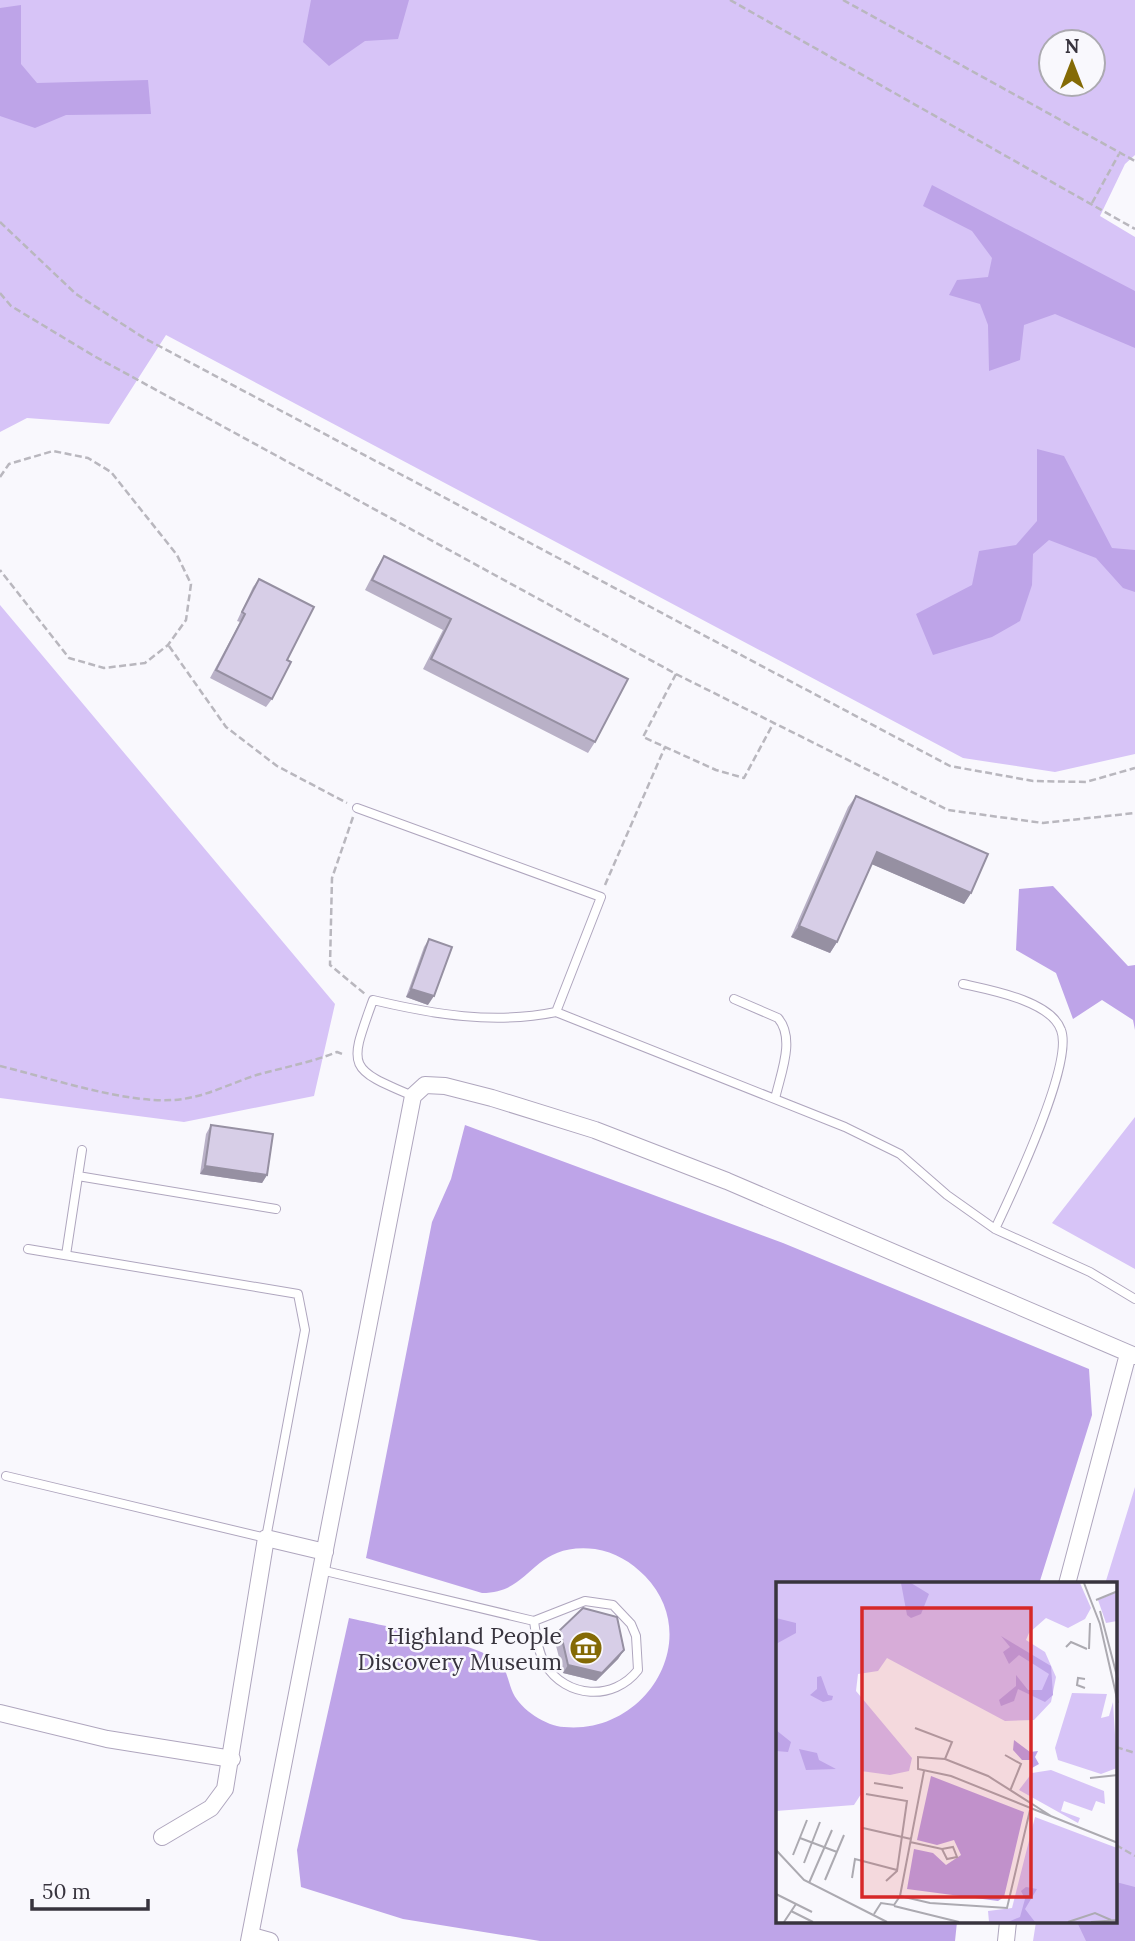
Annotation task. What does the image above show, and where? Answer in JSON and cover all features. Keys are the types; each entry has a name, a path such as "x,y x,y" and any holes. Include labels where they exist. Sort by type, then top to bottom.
{"street":[{"path":"270,1941 251,1938 413,1096 425,1085 445,1086 594,1130 727,1181 1131,1355 1069,1582"},
{"path":"162,1837 211,1808 225,1789 266,1538 325,1552"},
{"path":"0,1713 107,1739 232,1759"}],"lane":[{"path":"356,808 601,897 556,1012"},
{"path":"963,984 995,991 1032,1004 1051,1015 1061,1028 1065,1049 1026,1164 995,1229"},
{"path":"734,999 778,1018 783,1024 788,1042 775,1099"},
{"path":"413,1096 376,1080 361,1068 355,1059 356,1047 373,1000 417,1011 492,1018 556,1012 775,1099 900,1154 947,1195 995,1229 1090,1272 1135,1299"},
{"path":"66,1255 82,1150"},
{"path":"78,1176 276,1209"},
{"path":"6,1476 266,1538 305,1330 298,1294 28,1248"},
{"path":"321,1570 534,1621 585,1601 613,1605 631,1624 636,1636 638,1670 630,1681 605,1692 570,1686 557,1678 545,1664 534,1621"}],"path":[{"path":"730,0 1135,229"},
{"path":"843,0 1135,161"},
{"path":"1092,203 1120,153"},
{"path":"0,222 76,294 144,338 950,766 1033,782 1086,782 1135,768"},
{"path":"0,293 11,306 94,356 676,674 948,810 1043,823 1135,813"},
{"path":"0,477 9,464 53,451 88,458 111,472 177,555 191,584 186,620 168,645 145,663 104,668 69,658 0,570"},
{"path":"168,645 226,727 277,766 356,808 332,878 330,965 373,1000"},
{"path":"676,674 643,737 744,778 773,724"},
{"path":"601,897 665,747"},
{"path":"0,1066 135,1097 171,1100 200,1097 259,1075 306,1064 337,1052 355,1059"},
{"path":"1118,1748 1135,1753"},
{"path":"1118,1846 1135,1856"}],"shaded area":[{"path":"0,0 1135,0 1135,155 1125,164 1100,216 1135,237 1135,754 1055,772 963,758 166,335 109,424 27,418 0,432"},
{"path":"311,0 409,0 398,39 365,41 329,66 303,42"},
{"path":"21,5 21,64 37,83 148,80 151,114 66,115 35,128 0,116 0,8"},
{"path":"932,185 1135,291 1135,348 1055,314 1024,325 1020,360 989,371 988,325 980,304 949,295 957,280 988,277 992,258 972,231 923,206"},
{"path":"1037,449 1064,456 1112,548 1135,550 1135,592 1123,588 1096,558 1049,540 1033,554 1032,585 1020,621 992,637 933,655 916,614 972,585 979,551 1016,545 1037,521"},
{"path":"0,605 335,1004 314,1096 184,1122 0,1098"},
{"path":"1053,886 1128,966 1135,965 1135,1030 1133,1020 1102,1000 1073,1019 1056,973 1016,950 1019,889"},
{"path":"1135,1117 1135,1269 1052,1223"},
{"path":"465,1125 783,1243 1089,1369 1092,1415 1040,1582 776,1582 776,1924 957,1924 955,1941 540,1941 403,1919 301,1887 297,1850 349,1618 452,1642 490,1656 501,1664 513,1693 528,1711 542,1720 564,1727 593,1725 620,1716 641,1699 658,1678 667,1653 669,1627 662,1601 640,1571 622,1558 609,1553 595,1549 574,1549 557,1553 512,1585 499,1591 482,1593 366,1558 432,1222 451,1179"},
{"path":"1135,1487 1135,1941 1033,1941 1036,1924 1118,1924 1118,1582 1106,1582"},
{"path":"1118,1883 1135,1887 1135,1941 1086,1941 1078,1924 1118,1924"}],"building":[{"path":"384,556 628,679 595,742 431,659 451,619 372,580"},
{"path":"259,579 314,607 287,660 291,662 272,699 216,670 245,614 242,612"},
{"path":"856,796 988,854 971,893 877,852 837,942 799,926"},
{"path":"429,939 452,947 434,996 411,989"},
{"path":"211,1125 273,1134 267,1175 205,1166"},
{"name":"Highland People Discovery Museum","path":"583,1608 617,1617 624,1650 602,1673 568,1665 560,1630"}],"place":[{"name":"Highland People Discovery Museum","path":"586,1648"}]}
